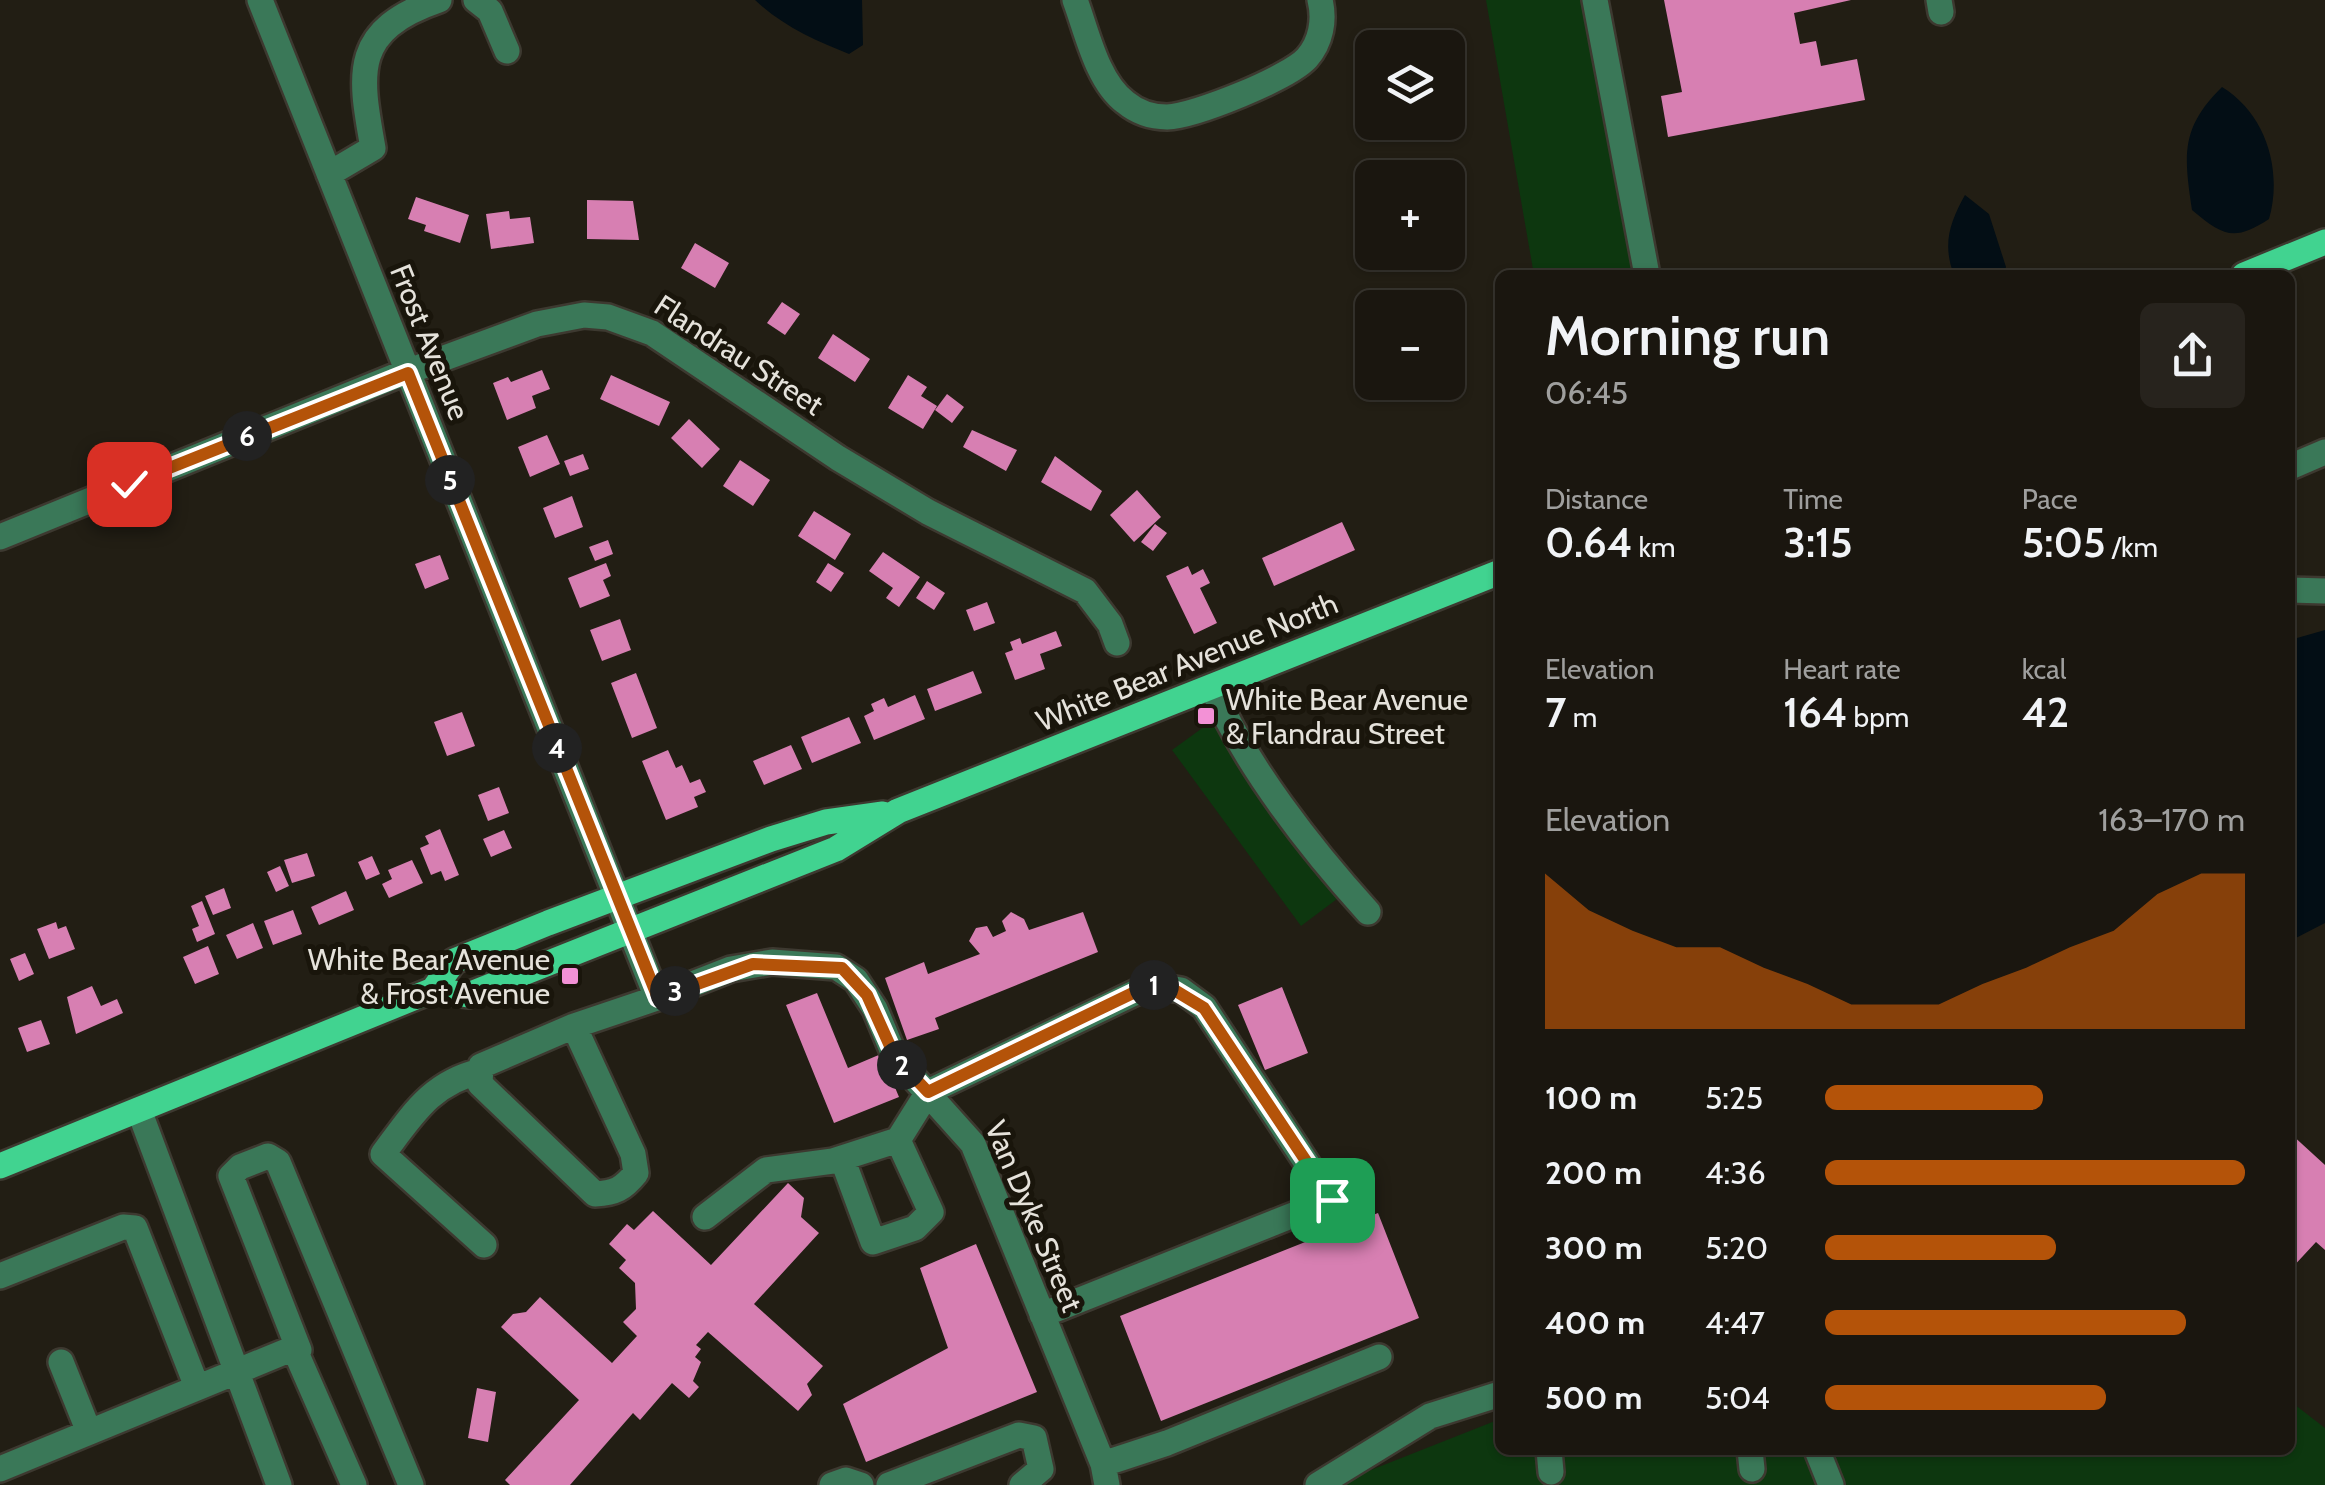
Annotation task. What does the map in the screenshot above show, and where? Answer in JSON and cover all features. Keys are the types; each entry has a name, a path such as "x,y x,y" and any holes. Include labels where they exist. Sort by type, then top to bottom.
{"main road":[{"path":"2256,270 2325,242"},
{"name":"White Bear Avenue North","path":"0,1166 434,990 468,995 836,849 898,811 1495,574"},
{"name":"White Bear Avenue North","path":"434,990 454,961 617,897 826,822 898,811"}],"street":[{"name":"Frost Avenue","path":"260,0 630,930"},
{"path":"329,174 374,148 361,83 364,64 376,42 389,26 439,0"},
{"path":"476,0 490,11 506,51"},
{"path":"1075,0 1106,77 1120,100 1153,116 1188,113 1294,69 1316,44 1321,27 1320,0"},
{"path":"1595,0 1646,270"},
{"name":"Flandrau Street","path":"0,537 408,373 560,318 608,317 632,324 928,512 1085,591 1110,624 1117,643"},
{"path":"2295,465 2325,452"},
{"path":"2295,590 2325,591"},
{"path":"1212,687 1232,727 1322,859 1368,912"},
{"path":"574,1026 633,1154 636,1173 623,1189 595,1194 480,1084 481,1066 574,1026 658,998 630,930"},
{"name":"Van Dyke Street","path":"658,998 753,964 842,968 867,995 895,1057 973,1144 1105,1474"},
{"path":"705,1216 766,1170 842,1158 898,1140 928,1092 1135,992 1166,985 1204,1008 1336,1208 1042,1315"},
{"path":"481,1071 450,1078 418,1107 383,1154 484,1245"},
{"path":"140,1110 279,1485"},
{"path":"842,1158 872,1242 915,1228 931,1212 898,1140"},
{"path":"354,1485 231,1176 240,1167 268,1156 278,1162 411,1485"},
{"path":"0,1276 123,1227 134,1228 197,1387"},
{"path":"0,1469 288,1350 299,1350"},
{"path":"1105,1474 1167,1443 1379,1357"},
{"path":"61,1362 89,1432"},
{"path":"1318,1485 1430,1416 1495,1396"},
{"path":"889,1485 1019,1436 1034,1438 1041,1453 1041,1469 1022,1485"},
{"path":"1819,1455 1830,1485"},
{"path":"832,1485 846,1480 861,1485"}],"green space":[{"path":"1486,0 1583,0 1635,270 1533,270"},
{"path":"1212,721 1341,896 1301,926 1172,750"},
{"path":"2295,1405 2325,1428 2325,1485 1333,1485 1495,1421 1495,1455 2295,1455"}],"shaded area":[{"path":"755,0 862,0 863,45 849,54 837,49 788,25"},
{"path":"2222,87 2250,112 2260,128 2274,182 2269,219 2237,233 2212,226 2192,210 2187,174 2192,130 2198,116"},
{"path":"1965,195 1989,214 2005,270 1952,270 1949,233"},
{"path":"2325,630 2325,923 2295,938 2295,639"}],"building":[{"path":"1664,0 1851,0 1794,13 1800,44 1816,41 1821,66 1857,59 1865,100 1668,137 1661,96 1682,92"},
{"path":"416,197 469,215 460,243 424,231 426,225 408,219"},
{"path":"587,200 633,201 639,240 587,239"},
{"path":"509,211 510,219 530,217 534,243 491,249 486,214"},
{"path":"695,243 729,263 715,288 681,268"},
{"path":"782,302 800,314 785,335 767,323"},
{"path":"833,334 870,359 855,382 818,358"},
{"path":"542,370 550,389 532,396 536,408 507,420 493,383 508,377 511,382"},
{"path":"611,375 670,402 659,426 600,399"},
{"path":"908,375 927,387 921,396 937,406 923,429 888,408"},
{"path":"947,394 964,407 952,423 935,410"},
{"path":"689,419 720,449 702,468 671,438"},
{"path":"972,430 1017,450 1006,471 963,447"},
{"path":"547,435 560,464 530,477 518,447"},
{"path":"583,454 589,469 570,476 564,461"},
{"path":"1055,456 1102,491 1091,511 1041,482"},
{"path":"740,460 770,480 753,506 723,486"},
{"path":"1137,490 1161,517 1134,542 1110,515"},
{"path":"572,496 583,527 555,538 543,508"},
{"path":"814,511 851,534 835,560 798,536"},
{"path":"1342,522 1355,550 1274,586 1262,558"},
{"path":"1155,524 1167,533 1153,551 1141,542"},
{"path":"608,540 613,554 595,561 589,547"},
{"path":"883,552 920,577 899,607 886,598 893,588 869,571"},
{"path":"440,555 449,579 425,589 415,564"},
{"path":"606,563 611,576 603,580 610,596 580,608 568,578"},
{"path":"828,563 844,573 831,592 816,582"},
{"path":"1188,566 1192,575 1203,569 1210,583 1200,588 1217,623 1194,634 1166,576"},
{"path":"927,581 945,593 934,610 916,598"},
{"path":"987,602 995,623 974,631 966,610"},
{"path":"620,619 631,650 602,661 590,630"},
{"path":"1056,631 1062,646 1040,654 1045,669 1015,680 1005,653 1013,650 1010,642 1020,638 1022,644"},
{"path":"973,671 982,693 935,711 927,689"},
{"path":"636,673 657,728 632,738 611,683"},
{"path":"915,695 925,719 874,740 864,716 874,711 871,704 884,698 888,707"},
{"path":"462,712 475,746 447,756 434,722"},
{"path":"849,717 861,743 812,763 801,737"},
{"path":"791,745 802,769 764,785 753,761"},
{"path":"668,750 676,768 682,765 690,783 700,779 706,792 694,797 698,807 666,820 642,761"},
{"path":"499,787 509,813 488,821 478,795"},
{"path":"440,829 459,875 445,881 441,871 431,875 420,848 429,844 425,836"},
{"path":"504,830 512,848 491,857 483,839"},
{"path":"307,853 315,876 292,883 284,860"},
{"path":"372,856 380,874 366,880 358,862"},
{"path":"412,860 423,883 389,898 382,884 392,879 388,870"},
{"path":"280,866 289,886 276,892 267,872"},
{"path":"224,888 231,908 213,915 205,896"},
{"path":"346,891 354,910 319,925 311,907"},
{"path":"202,901 215,934 197,942 192,929 199,926 191,906"},
{"path":"293,910 302,934 273,945 264,921"},
{"path":"1011,912 1024,919 1029,930 1083,912 1098,952 935,1018 939,1029 907,1040 885,978 924,962 928,974 980,954 969,941 976,928 987,926 993,937 1006,931 1002,921"},
{"path":"56,922 58,929 66,926 75,949 49,959 37,929"},
{"path":"253,923 263,948 237,959 226,935"},
{"path":"208,946 219,974 195,984 183,957"},
{"path":"25,953 34,974 19,981 10,959"},
{"path":"92,986 101,1006 117,999 123,1013 76,1034 67,997"},
{"path":"1282,987 1308,1053 1265,1070 1238,1005"},
{"path":"817,993 848,1068 881,1054 899,1097 834,1123 786,1005"},
{"path":"41,1020 50,1044 27,1052 18,1028"},
{"path":"2295,1138 2325,1165 2325,1250 2316,1242 2295,1265"},
{"path":"788,1183 804,1198 801,1217 819,1233 754,1304 823,1366 807,1384 812,1395 798,1411 708,1332 696,1345 701,1349 695,1357 701,1362 693,1381 699,1387 689,1398 672,1383 640,1420 633,1413 570,1485 510,1485 505,1480 579,1400 501,1327 513,1314 526,1312 540,1297 612,1363 637,1336 623,1322 636,1309 635,1283 619,1268 626,1260 609,1244 627,1224 634,1230 653,1211 711,1265"},
{"path":"1378,1213 1419,1318 1161,1421 1120,1316"},
{"path":"976,1244 1037,1392 866,1462 843,1404 948,1348 920,1268"},
{"path":"477,1388 496,1392 488,1442 468,1438"}],"place":[{"name":"White Bear Avenue & Flandrau Street","path":"1206,716"},
{"name":"White Bear Avenue & Frost Avenue","path":"570,976"}],"route":[{"path":"129,484 408,373 658,998 753,964 842,968 867,995 895,1057 928,1092 1151,984 1166,985 1181,990 1204,1008 1332,1200"}]}
